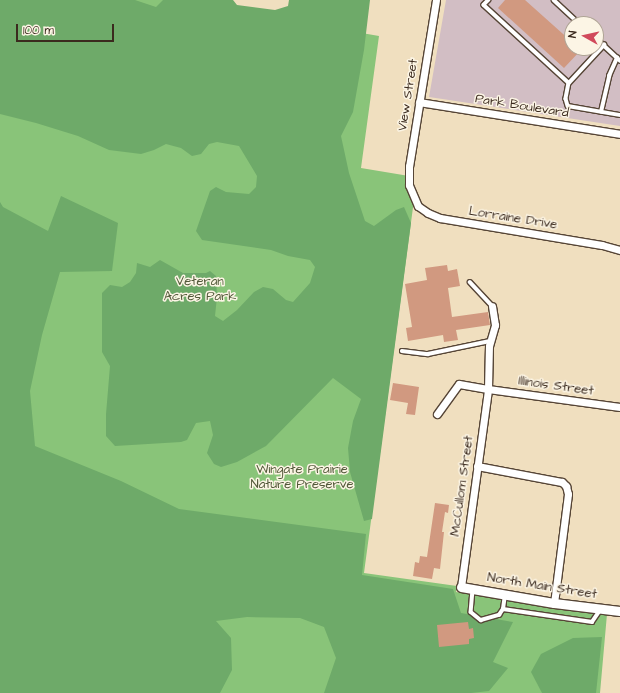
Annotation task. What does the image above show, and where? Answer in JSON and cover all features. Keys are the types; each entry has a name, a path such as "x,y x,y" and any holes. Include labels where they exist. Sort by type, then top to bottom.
{"street":[{"name":"View Street","path":"412,194 409,185 409,166 436,0"},
{"name":"Park Boulevard","path":"419,102 620,134"},
{"name":"Lorraine Drive","path":"412,194 418,206 428,213 440,218 602,245 620,250"},
{"name":"McCullom Street","path":"461,587 488,388 491,341 495,325 492,306"},
{"name":"Illinois Street","path":"437,414 459,384 620,407"},
{"path":"477,466 562,482 566,486 568,494 554,603"},
{"name":"North Main Street","path":"461,587 505,593 554,603 620,611"}],"lane":[{"path":"489,0 484,5 569,84"},
{"path":"554,0 571,16"},
{"path":"601,112 609,76 619,59 604,45"},
{"path":"594,56 569,84 566,99 568,106 620,115"},
{"path":"470,282 492,306"},
{"path":"402,351 428,354 491,341"},
{"path":"473,588 471,612 481,620 499,615 503,609 505,593"},
{"path":"503,609 592,622 602,608"}],"shaded area":[{"path":"446,0 620,0 620,126 429,97"}],"green space":[{"name":"Veteran Acres Park","path":"0,0 171,0 379,36 361,168 409,176 414,200 364,573 457,586 456,592 607,614 600,693 0,693"},
{"path":"0,0 135,0 156,7 163,0 233,0 237,5 275,10 288,6 289,0 370,0 364,50 353,112 341,136 349,173 365,221 374,226 396,210 404,207 411,223 372,519 364,521 350,472 348,448 353,421 361,399 333,378 266,446 237,462 221,467 214,464 207,453 213,435 210,421 196,423 187,440 181,442 115,446 106,436 106,414 110,366 102,352 102,293 110,285 122,287 130,282 136,273 137,263 150,267 160,260 183,273 206,273 210,271 216,276 217,297 215,316 223,321 237,310 254,292 263,287 273,289 286,300 293,302 310,283 315,267 310,260 288,256 271,250 202,240 196,231 210,191 216,187 226,192 249,194 256,187 257,176 239,146 217,142 209,144 201,154 192,156 181,148 166,144 141,154 109,150 78,136 0,114"},
{"path":"61,196 118,223 112,271 60,272 42,335 30,391 35,446 121,481 179,509 366,534 362,575 453,589 461,613 513,622 493,662 508,668 489,691 471,693 324,693 336,658 324,627 300,618 247,617 216,621 231,638 232,670 220,693 0,693 0,202 3,207 48,231"},
{"path":"602,637 596,693 542,693 531,672 541,654 573,638"}],"building":[{"path":"505,0 525,0 564,35 564,56 575,56 564,68 498,8"},
{"path":"447,265 448,271 457,269 460,286 448,288 452,317 488,312 490,325 456,330 458,340 444,342 443,335 408,341 406,328 412,327 405,284 427,280 425,268"},
{"path":"393,383 419,387 415,415 406,414 408,403 390,400"},
{"path":"435,503 449,505 448,513 445,512 442,532 444,532 440,569 434,568 432,579 413,576 415,562 419,563 420,556 427,557"},
{"path":"468,622 469,629 473,628 474,638 469,639 469,644 439,647 437,625"}],"park label":[{"name":"Wingate Prairie Nature Preserve","path":"302,478"}]}
